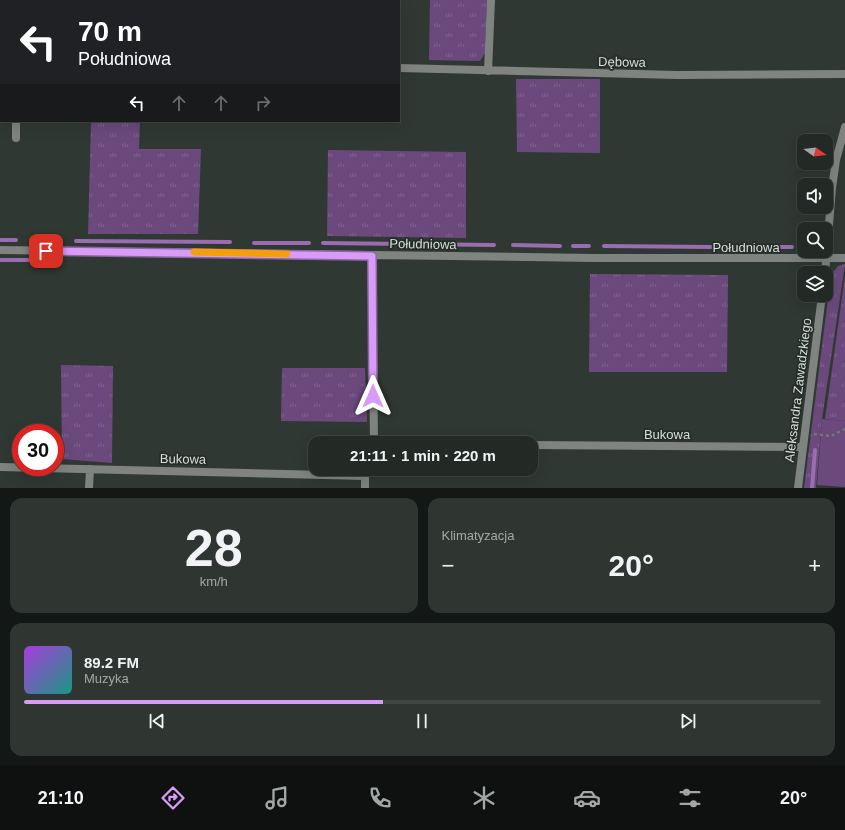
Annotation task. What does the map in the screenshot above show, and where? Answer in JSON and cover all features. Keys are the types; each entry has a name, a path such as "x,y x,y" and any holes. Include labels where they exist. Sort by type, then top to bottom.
{"street":[{"path":"488,71 491,0"},
{"name":"Dębowa","path":"400,68 677,75 845,74"},
{"path":"16,122 16,138"},
{"path":"830,222 834,174 845,127"},
{"name":"Południowa","path":"0,250 372,256 716,259 797,258"},
{"path":"372,256 374,436"},
{"name":"Południowa","path":"833,257 845,258"},
{"name":"Aleksandra Zawadzkiego","path":"798,488 821,302"},
{"name":"Bukowa","path":"538,445 802,447"},
{"name":"Bukowa","path":"0,466 90,469 308,472"},
{"path":"89,488 90,469"},
{"path":"365,488 367,476"}],"path":[{"path":"804,434 831,436 845,429"}],"green space":[{"path":"430,0 487,0 485,53 480,61 429,60"},
{"path":"516,79 600,79 600,153 517,152"},
{"path":"91,122 140,122 139,149 201,149 198,234 88,234"},
{"path":"328,150 466,152 466,238 327,236"},
{"path":"845,264 822,419 816,488 804,488 828,302 833,302 833,272 838,266"},
{"path":"590,274 728,275 727,372 589,372"},
{"path":"845,276 845,421 825,419"},
{"path":"61,365 113,366 112,463 64,459 64,424 62,424"},
{"path":"282,368 365,368 367,422 281,421"},
{"path":"822,419 845,421 845,487 817,485"}],"waterway":[{"path":"0,240 16,240"},
{"path":"31,240 61,241"},
{"path":"76,241 230,242"},
{"path":"254,243 309,243"},
{"path":"323,243 494,245"},
{"path":"513,245 560,246"},
{"path":"573,246 589,246"},
{"path":"604,246 711,247"},
{"path":"718,247 792,247"},
{"path":"0,260 56,260"},
{"path":"812,488 815,450"}],"slow traffic":[{"path":"194,252 287,254"}],"route":[{"path":"46,251 198,252 372,256 373,396"}]}
